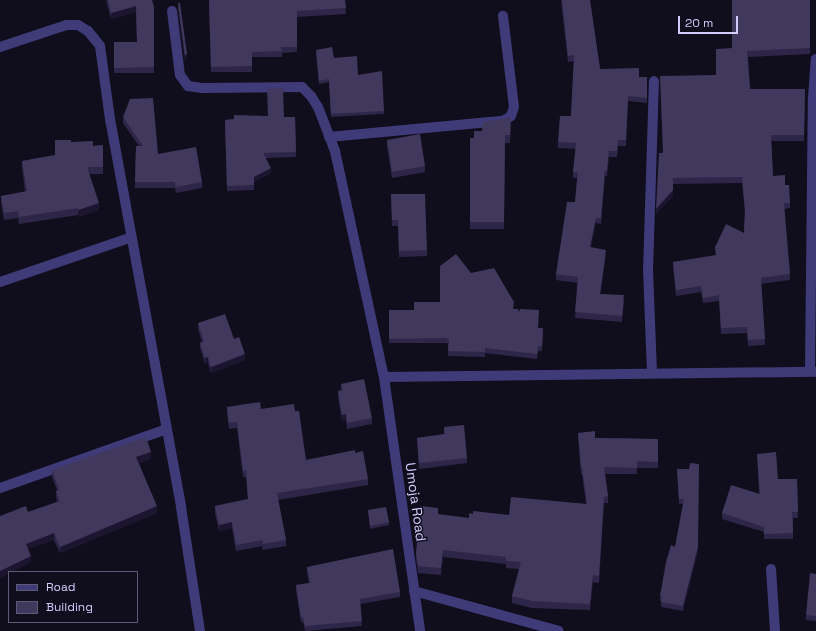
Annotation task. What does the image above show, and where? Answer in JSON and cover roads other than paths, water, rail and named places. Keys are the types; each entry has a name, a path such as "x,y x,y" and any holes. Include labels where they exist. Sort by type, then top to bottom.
{"street":[{"name":"Umoja Road","path":"172,11 180,75 188,86 202,88 302,87 311,96 318,107 335,151 384,377 420,631"},
{"path":"329,137 503,120 511,116 514,107 503,16"},
{"path":"0,47 66,25 78,25 88,31 100,46 110,119 167,429 200,631"},
{"path":"384,377 813,371 813,98 816,59"},
{"path":"652,373 648,271 654,80"},
{"path":"0,282 132,237"},
{"path":"0,488 167,429"},
{"path":"771,569 775,631"},
{"path":"414,591 559,631"}]}
